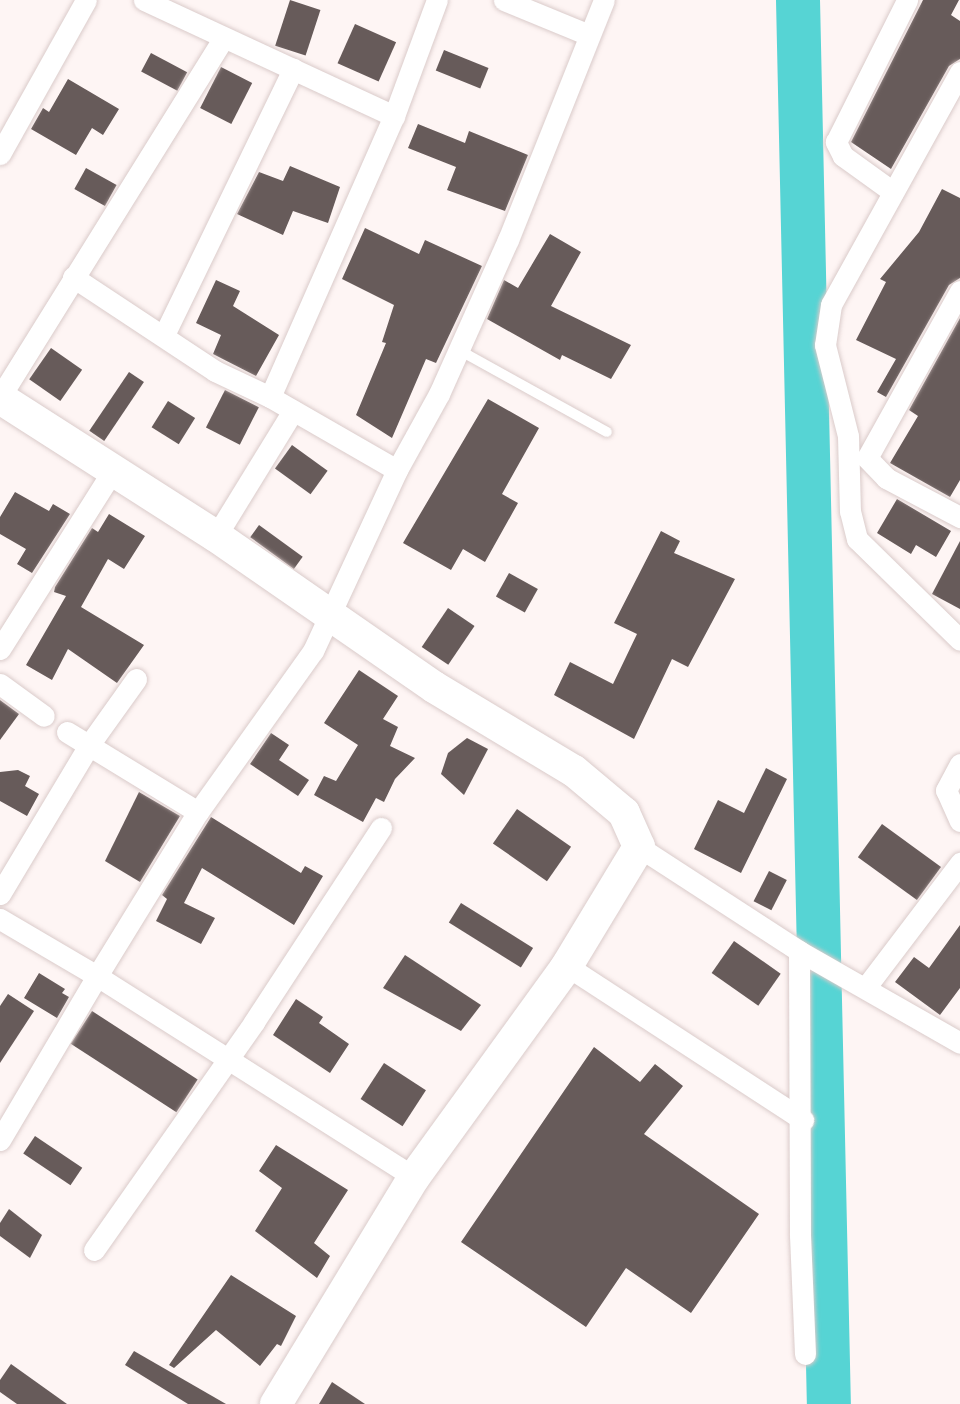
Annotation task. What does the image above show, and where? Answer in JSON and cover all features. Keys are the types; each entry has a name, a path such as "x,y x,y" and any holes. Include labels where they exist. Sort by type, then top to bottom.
{"main road":[{"path":"0,397 112,472 216,536 455,700 574,771 624,813 639,847 567,966 414,1177 276,1404"}],"street":[{"path":"0,154 86,0"},
{"path":"144,0 222,40 293,69 394,116"},
{"path":"270,397 394,116 437,0"},
{"path":"504,0 589,34"},
{"path":"0,1140 198,812 313,651 397,470 458,350 604,0"},
{"path":"894,192 843,156 836,142 907,0"},
{"path":"0,397 222,40"},
{"path":"164,335 293,69"},
{"path":"960,72 831,305 826,327 835,397 848,436 850,511 857,539 960,640"},
{"path":"73,278 164,335 215,371 270,397 397,470"},
{"path":"867,458 960,291"},
{"path":"216,536 293,411"},
{"path":"848,436 886,478 957,509"},
{"path":"0,649 112,472"},
{"path":"0,894 89,745 136,679"},
{"path":"0,684 44,716"},
{"path":"68,732 198,812"},
{"path":"960,764 946,790 960,821"},
{"path":"94,1250 228,1060 381,828"},
{"path":"639,847 804,954 960,1042"},
{"path":"858,984 960,863"},
{"path":"0,919 97,976 414,1177"},
{"path":"804,954 800,1235 806,1354"},
{"path":"567,966 803,1120"}],"lane":[{"path":"458,350 607,432"}],"building":[{"path":"290,0 320,10 306,56 275,46"},
{"path":"923,0 959,0 951,15 960,21 960,59 949,66 891,169 851,142"},
{"path":"355,24 396,42 379,82 338,63"},
{"path":"444,50 489,68 480,88 436,70"},
{"path":"151,53 187,72 177,91 141,72"},
{"path":"221,67 252,83 231,124 200,108"},
{"path":"68,79 119,109 103,135 92,128 76,155 31,129 43,108 49,112"},
{"path":"418,124 465,143 469,131 528,155 505,211 447,190 456,167 408,148"},
{"path":"290,166 340,187 328,223 293,211 283,235 237,214 259,172 283,181"},
{"path":"86,168 117,185 105,206 74,189"},
{"path":"942,189 960,198 960,278 949,285 886,397 877,392 896,359 856,340 886,282 880,279 919,232"},
{"path":"365,228 419,254 425,240 482,266 436,363 426,359 392,438 356,415 386,343 382,342 394,305 342,279"},
{"path":"550,234 581,252 551,306 631,345 611,379 562,355 560,360 487,319 504,280 518,288"},
{"path":"216,280 240,291 233,306 279,335 256,376 213,354 221,335 196,323"},
{"path":"960,318 960,480 950,497 890,463 918,416 909,410"},
{"path":"51,348 82,370 60,401 29,379"},
{"path":"129,372 144,382 104,441 89,431"},
{"path":"225,390 259,407 240,445 206,427"},
{"path":"488,399 539,428 502,494 518,503 485,562 463,549 451,570 403,543"},
{"path":"168,401 195,418 179,444 152,427"},
{"path":"292,445 328,471 311,494 275,468"},
{"path":"15,492 49,511 53,504 70,514 32,573 17,564 26,549 0,534 0,517"},
{"path":"897,499 951,531 936,557 916,545 911,554 877,533"},
{"path":"109,514 145,536 124,569 108,559 81,607 144,645 117,683 68,649 52,680 26,665 66,596 54,592 55,587 92,528 98,532"},
{"path":"259,525 303,557 294,569 250,537"},
{"path":"661,531 680,541 674,553 735,579 688,667 672,659 634,739 554,695 570,662 613,684 637,634 614,623"},
{"path":"960,541 960,609 932,594"},
{"path":"509,573 538,589 525,613 496,597"},
{"path":"448,608 475,626 448,665 422,647"},
{"path":"359,670 398,696 383,719 398,727 390,746 415,758 395,779 384,802 376,798 363,822 314,795 324,776 336,781 358,745 324,723"},
{"path":"0,700 19,714 0,740"},
{"path":"271,733 289,745 279,760 309,780 298,796 250,764"},
{"path":"467,738 488,749 464,795 441,774 448,753"},
{"path":"766,768 787,779 741,873 694,849 718,800 744,813"},
{"path":"18,770 30,776 25,786 39,794 27,816 0,801 0,772"},
{"path":"139,792 180,816 140,882 105,861"},
{"path":"517,809 571,847 547,881 493,843"},
{"path":"211,817 301,873 305,866 323,876 294,925 202,868 184,903 215,918 201,944 156,921 167,899 162,895"},
{"path":"882,824 941,867 917,900 858,857"},
{"path":"769,871 787,880 771,910 754,901"},
{"path":"461,903 533,948 521,968 449,923"},
{"path":"960,925 960,988 940,1015 895,982 914,957 929,968"},
{"path":"734,941 781,974 758,1006 712,973"},
{"path":"405,955 481,1005 461,1031 383,988"},
{"path":"39,973 65,989 62,993 69,997 57,1018 24,998"},
{"path":"8,994 34,1011 0,1063 0,1006"},
{"path":"296,999 323,1017 319,1023 349,1044 330,1073 273,1035"},
{"path":"92,1011 198,1080 176,1112 71,1044"},
{"path":"594,1047 640,1082 655,1064 683,1086 644,1134 759,1214 691,1313 626,1268 586,1327 461,1242"},
{"path":"384,1063 426,1090 403,1126 361,1099"},
{"path":"35,1136 82,1168 71,1185 23,1153"},
{"path":"276,1145 348,1190 314,1243 330,1256 317,1278 255,1231 282,1188 259,1171"},
{"path":"9,1209 42,1235 30,1258 0,1236 0,1223"},
{"path":"231,1275 296,1316 281,1346 277,1344 260,1366 216,1330 174,1368 169,1365"},
{"path":"134,1351 226,1404 188,1404 125,1365"},
{"path":"11,1364 67,1404 17,1404 0,1392 0,1380"},
{"path":"332,1382 365,1404 319,1404"}],"waterway":[{"path":"798,0 829,1404"}]}
